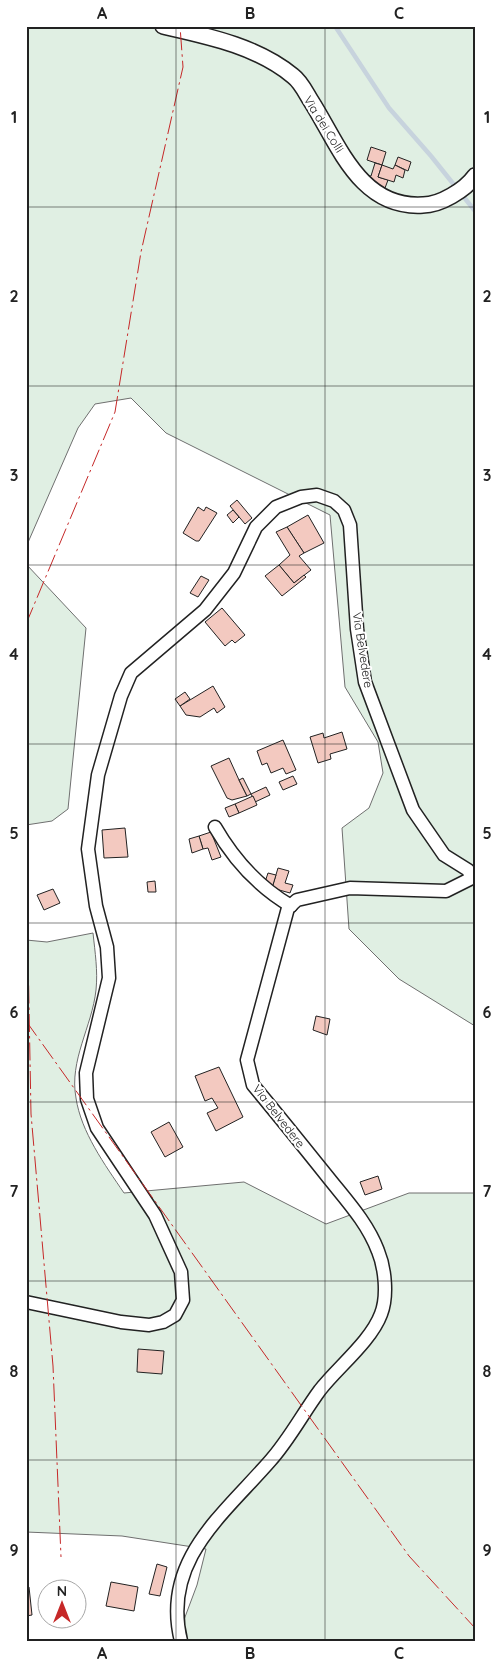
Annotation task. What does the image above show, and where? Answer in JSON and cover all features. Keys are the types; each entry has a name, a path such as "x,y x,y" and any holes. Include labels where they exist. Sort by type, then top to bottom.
{"street":[{"name":"Via dei Colli","path":"162,26 243,48 279,66 295,77 350,165 366,186 390,201 412,206 432,205 472,180"},
{"name":"Via Belvedere","path":"26,1302 120,1322 149,1325 163,1322 175,1315 183,1300 181,1272 155,1215 97,1128 87,1099 86,1073 109,978 107,948 96,906 88,849 98,774 121,696 131,673 205,610 234,574 256,527 276,507 301,497 317,495 334,501 344,510 350,525 357,629 366,682 402,784 413,810 444,855 468,870 472,878 446,891 350,888 297,900 291,906 280,934 248,1060 249,1072 254,1085 362,1220 379,1251 384,1273 382,1313 373,1329 321,1390 271,1460 213,1521 194,1551 178,1586 176,1621 181,1641"},
{"path":"215,827 231,854 270,893 291,906"}],"green space":[{"path":"26,26 475,26 475,1026 399,979 349,929 342,828 369,808 383,773 378,742 345,687 330,515 166,433 131,398 95,404 78,428 26,547"},
{"path":"26,564 86,628 68,809 52,821 26,825"},
{"path":"93,933 96,990 94,1004 78,1057 75,1084 76,1098 88,1136 124,1193 244,1182 326,1224 409,1193 475,1193 475,1641 176,1641 197,1585 206,1549 122,1536 26,1532 26,940 47,942"}],"building":[{"path":"371,147 386,152 382,165 367,160"},
{"path":"398,157 411,162 408,171 395,165"},
{"path":"375,163 382,165 378,177 388,180 385,188 373,184 364,176 371,176"},
{"path":"382,165 393,169 395,165 405,170 403,178 396,175 394,182 378,177"},
{"path":"237,500 252,518 245,524 230,506"},
{"path":"198,507 204,511 206,507 217,513 199,541 196,541 183,533"},
{"path":"233,510 239,517 233,523 227,515"},
{"path":"308,515 324,543 304,553 287,527"},
{"path":"287,527 304,553 299,556 311,570 294,583 279,565 290,555 276,532"},
{"path":"279,565 294,583 304,575 306,577 282,596 265,576"},
{"path":"201,576 209,580 198,597 190,593"},
{"path":"222,608 245,635 235,643 232,640 225,646 205,622"},
{"path":"213,686 225,707 217,713 214,708 200,717 186,715 180,706"},
{"path":"185,692 190,699 180,706 175,699"},
{"path":"342,732 347,749 330,754 331,759 318,763 310,737 323,733 324,738"},
{"path":"283,740 296,770 286,774 283,768 271,773 267,763 262,765 257,751"},
{"path":"229,758 247,796 232,800 227,798 211,766"},
{"path":"293,776 297,784 283,790 279,782"},
{"path":"243,778 251,794 247,796 239,780"},
{"path":"266,787 270,795 255,802 251,794"},
{"path":"253,796 257,805 239,813 235,804"},
{"path":"235,804 239,813 229,817 225,808"},
{"path":"125,828 128,857 104,858 102,830"},
{"path":"211,832 221,857 212,860 208,848 203,849 199,836"},
{"path":"199,836 203,849 192,853 189,839"},
{"path":"278,868 289,871 285,883 293,885 290,893 272,888"},
{"path":"268,873 276,875 272,888 264,885"},
{"path":"155,881 156,892 148,892 147,882"},
{"path":"53,889 60,903 44,910 37,895"},
{"path":"316,1016 330,1019 327,1035 313,1030"},
{"path":"219,1067 243,1117 216,1131 207,1113 218,1108 212,1098 205,1101 195,1076"},
{"path":"169,1122 183,1147 165,1157 151,1132"},
{"path":"378,1176 382,1189 365,1195 360,1182"},
{"path":"138,1349 164,1351 162,1374 137,1372"},
{"path":"157,1564 167,1567 160,1596 149,1594"},
{"path":"111,1582 138,1587 134,1611 106,1606"},
{"path":"26,1587 29,1587 32,1615 26,1616"}],"waterway":[{"path":"335,26 389,108 475,211"}],"power":[{"path":"26,624 115,412 141,252 183,67 180,26"},
{"path":"26,843 31,1114 53,1366 61,1557"},
{"path":"26,1021 409,1556 475,1628"}]}
